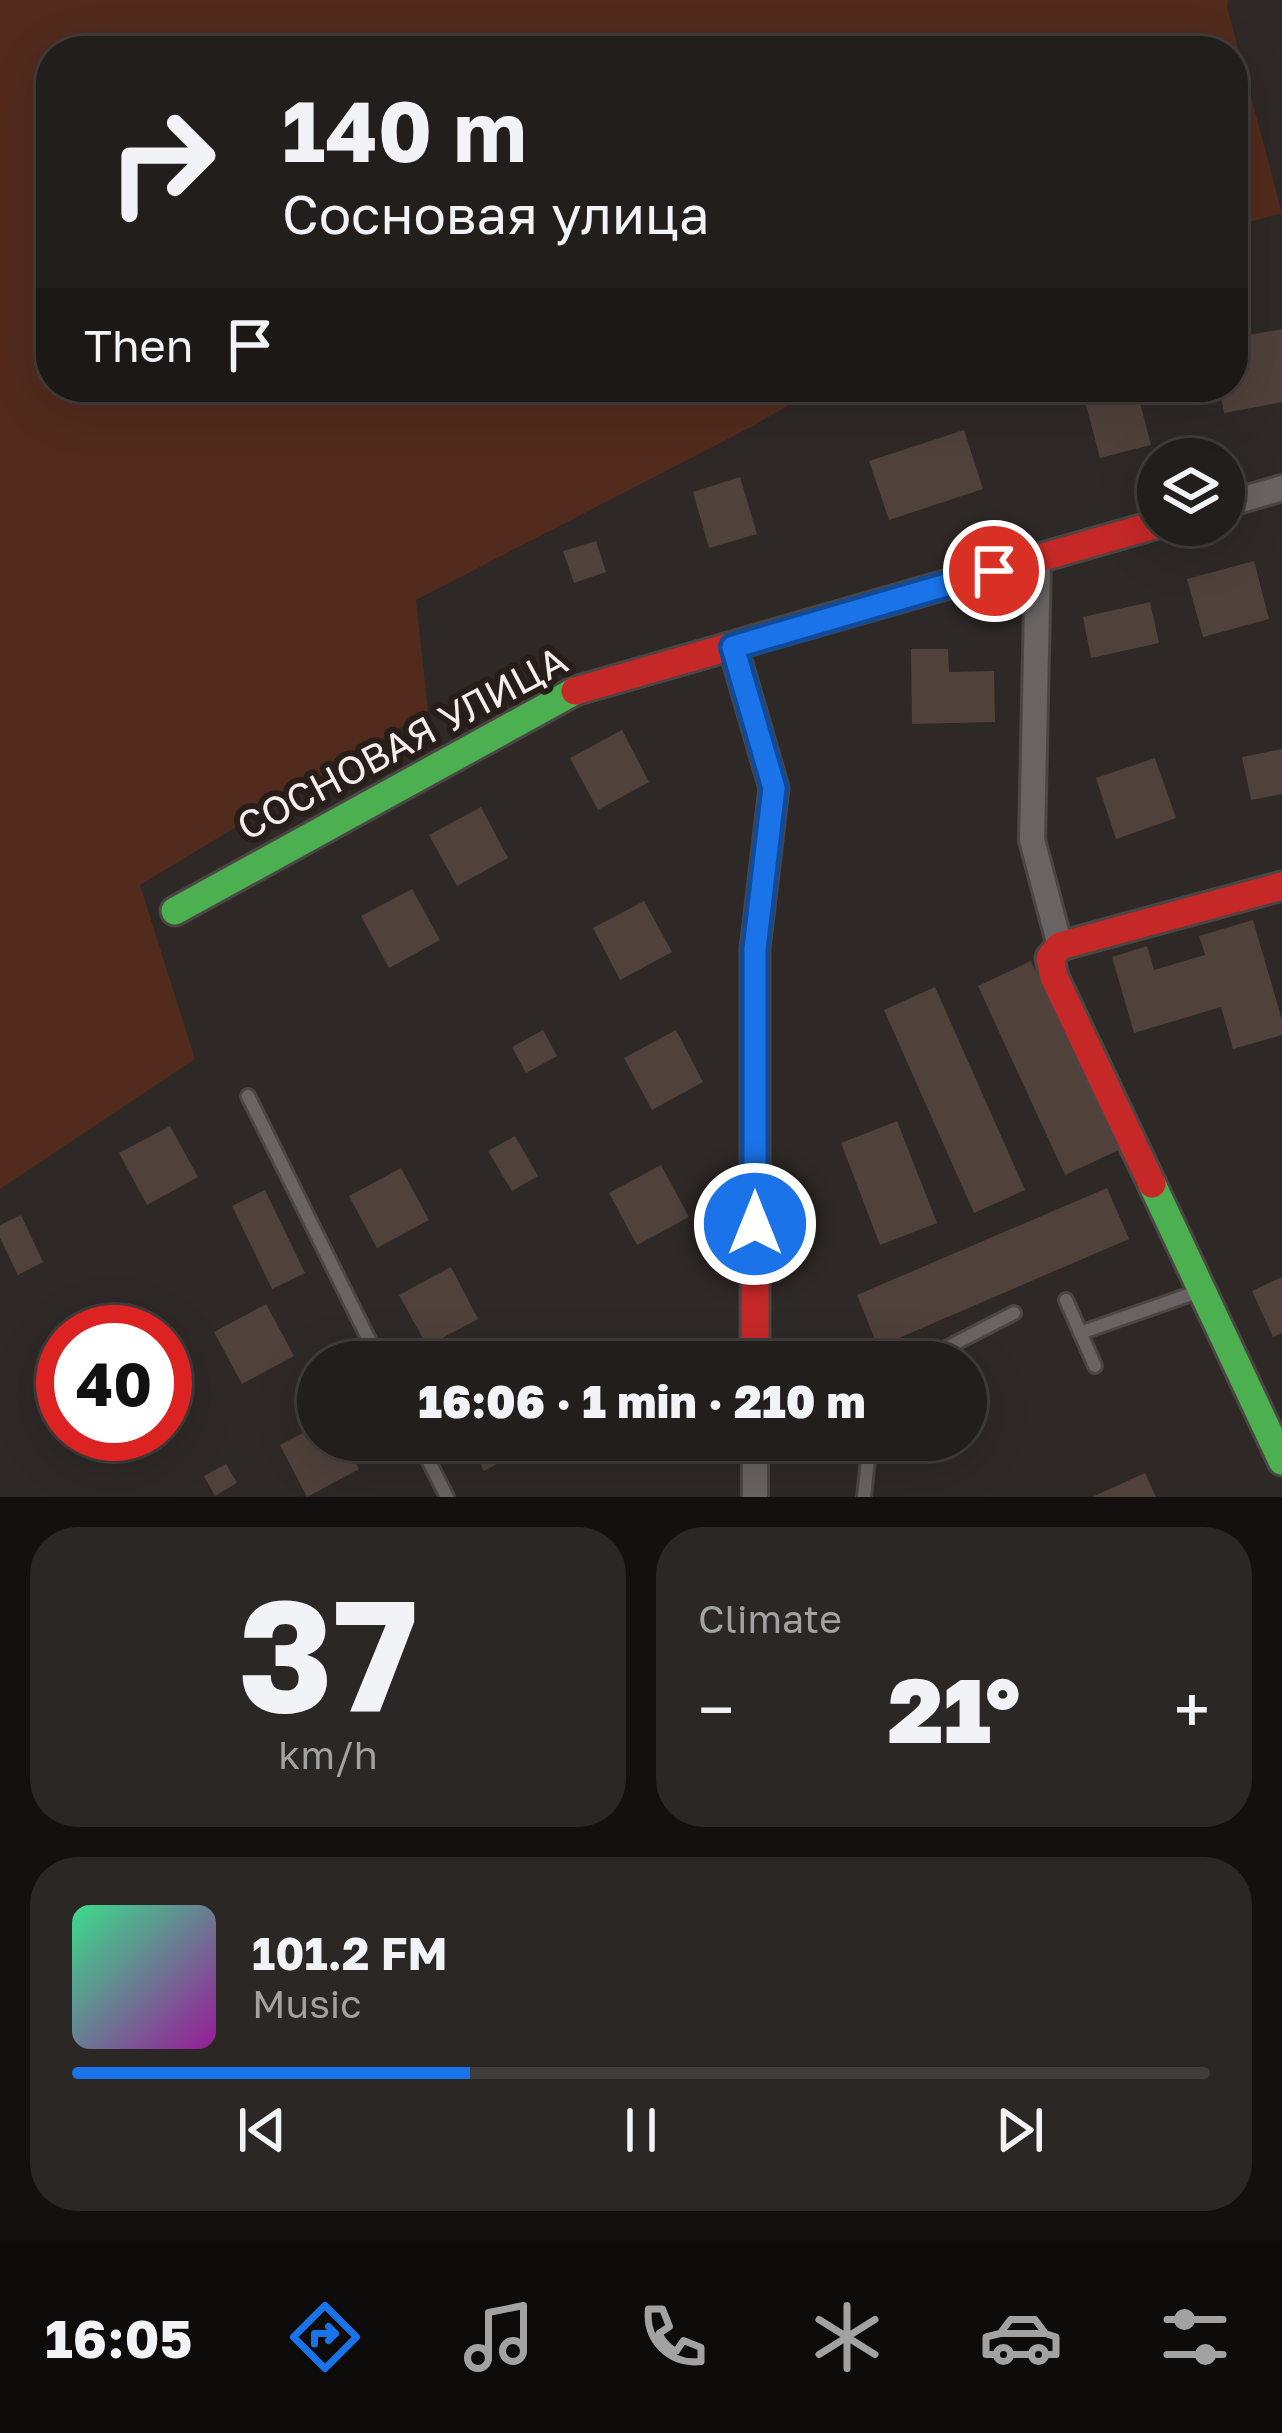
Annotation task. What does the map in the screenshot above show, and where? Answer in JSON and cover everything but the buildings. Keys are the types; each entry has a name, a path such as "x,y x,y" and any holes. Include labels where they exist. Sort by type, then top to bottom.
{"street":[{"path":"1245,499 1282,488"},
{"name":"СОСНОВАЯ УЛИЦА","path":"175,910 582,687 1137,530"},
{"path":"1038,559 1032,840 1055,952 1054,977 1282,1461"},
{"path":"733,647 774,788 755,949 755,1341"},
{"path":"1055,952 1282,886"},
{"path":"755,1461 755,1497"}],"lane":[{"path":"248,1096 370,1341"},
{"path":"1080,1333 1202,1291"},
{"path":"1066,1300 1095,1366"},
{"path":"960,1341 1014,1313"},
{"path":"429,1461 447,1497"},
{"path":"864,1497 868,1461"}],"shaded area":[{"path":"0,0 1228,0 1235,36 36,36 36,402 794,402 416,600 428,711 140,885 195,1059 0,1189"},
{"path":"1248,86 1282,213 1248,223"}],"traffic: fast":[{"path":"175,911 575,691"},
{"path":"1152,1184 1282,1461"}],"traffic: jam":[{"path":"575,691 1137,530"},
{"path":"733,647 774,788 755,949 755,1341"},
{"path":"1152,1184 1054,977 1050,958 1060,946 1282,886"}],"route":[{"path":"755,1224 755,949 774,788 733,647 994,571"}]}
